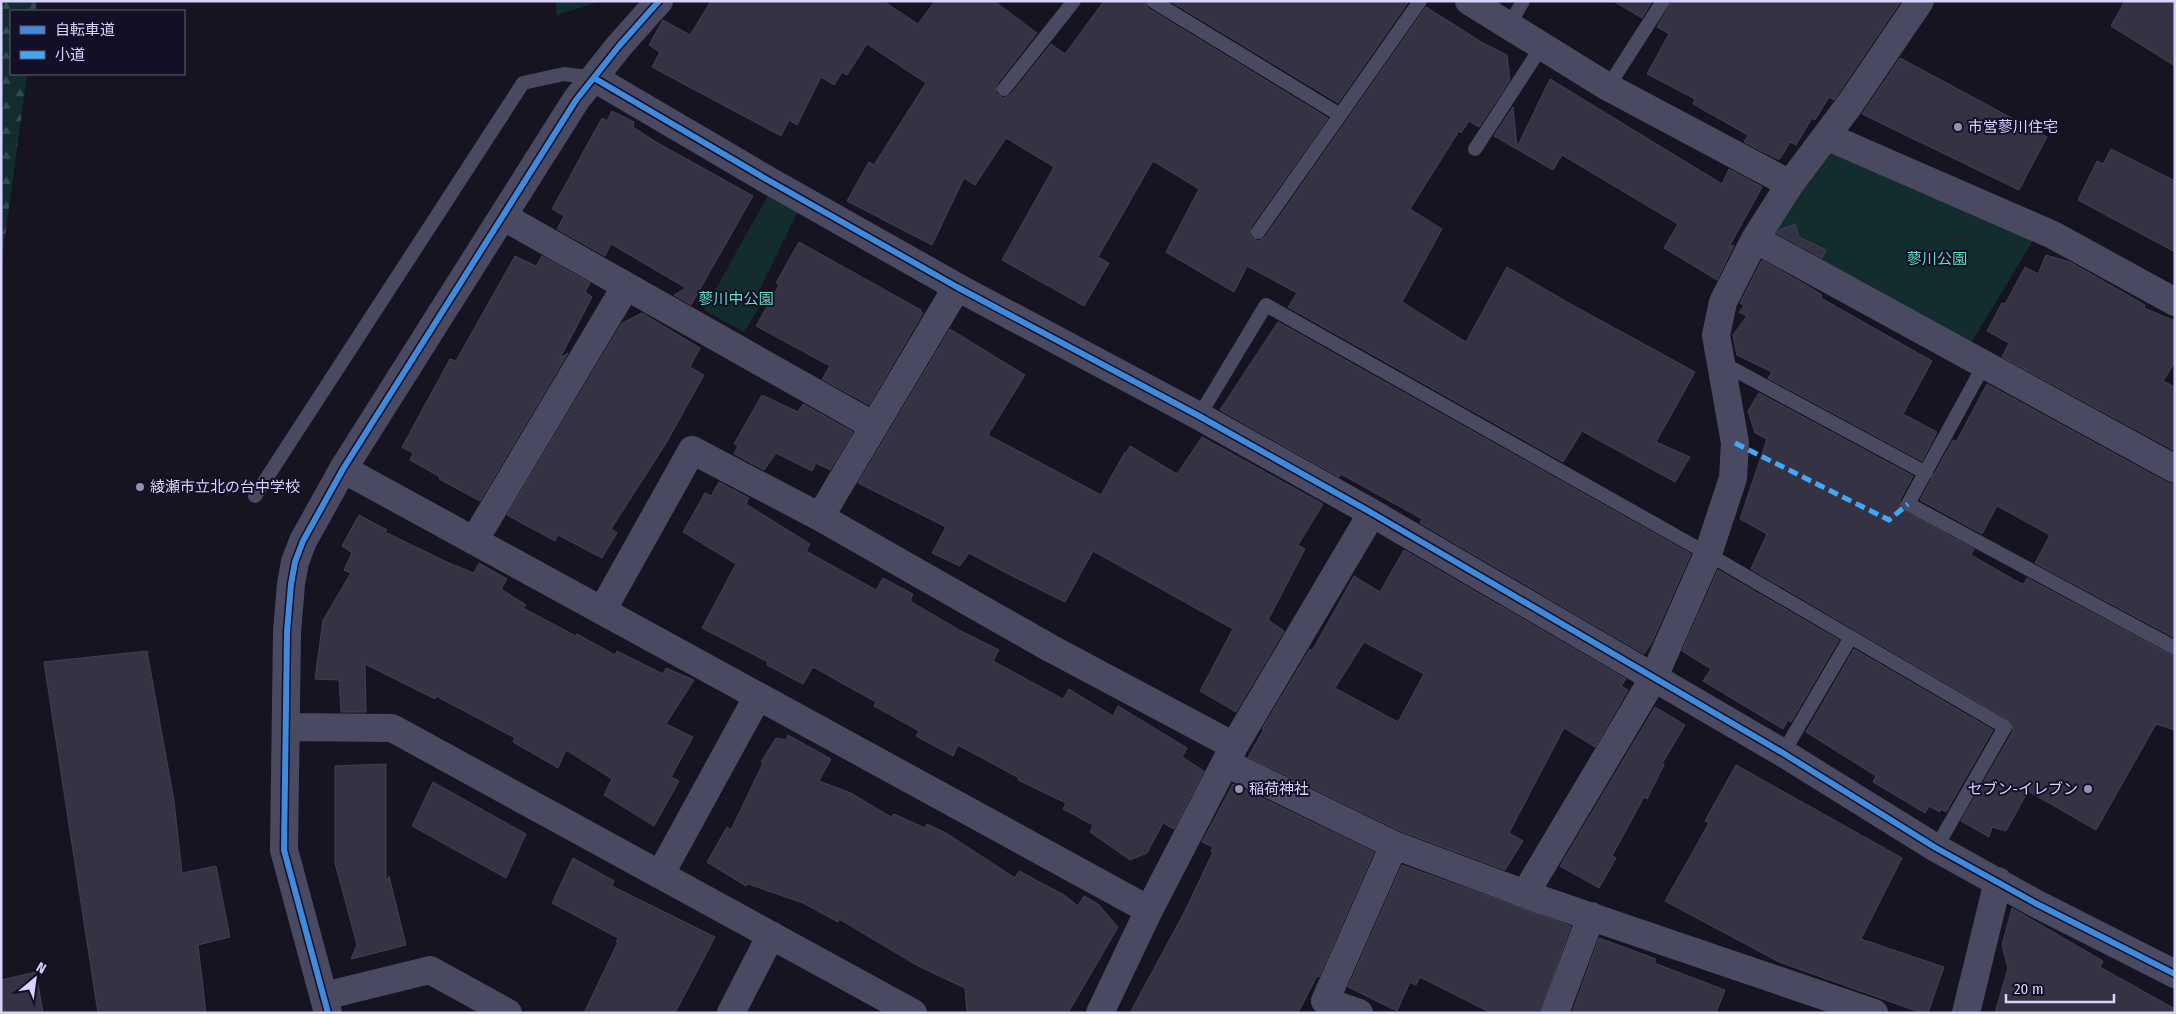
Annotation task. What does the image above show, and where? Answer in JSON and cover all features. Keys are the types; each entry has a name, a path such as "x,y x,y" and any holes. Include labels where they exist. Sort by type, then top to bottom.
{"street":[{"path":"508,1013 430,970 326,1004 284,850 287,727 286,632 291,584 295,562 303,541 343,469 504,217 576,100 659,1"},
{"path":"1469,1 1608,87 1790,184"},
{"path":"1525,894 1653,679 1708,554 1733,478 1735,452 1735,442 1716,335 1723,302 1755,239 1790,184 1850,104 1920,1"},
{"path":"594,78 956,287 1200,416 1372,513 1783,754 1936,848 2035,903 2175,974"},
{"path":"1826,136 2053,235 2175,302"},
{"path":"504,217 874,426"},
{"path":"1755,239 2175,470"},
{"path":"474,541 626,286"},
{"path":"820,517 956,287"},
{"path":"602,611 692,450 820,517 1050,648 1230,755 1394,845 1525,894 1874,1013"},
{"path":"343,469 1149,910"},
{"path":"1100,1013 1149,910 1230,755 1372,513"},
{"path":"660,875 758,696"},
{"path":"287,727 392,728 913,1013"},
{"path":"1359,1013 1324,1001 1394,845"},
{"path":"1966,1013 1998,882"},
{"path":"1555,1013 1591,916"},
{"path":"731,1013 771,935"}],"lane":[{"path":"1004,89 1074,1"},
{"path":"1153,1 1340,115"},
{"path":"1258,232 1420,1"},
{"path":"1510,26 1523,1"},
{"path":"1608,87 1663,1"},
{"path":"1475,149 1542,46"},
{"path":"255,496 523,84 564,74 594,78"},
{"path":"1200,416 1266,305 1708,554 1851,637 2004,727 1936,848"},
{"path":"1722,363 1926,473"},
{"path":"1984,365 1908,504 2175,648"},
{"path":"1783,754 1851,637"}],"green space":[{"path":"1,1 37,1 35,10 10,10 10,75 27,75 1,267"},
{"path":"555,1 601,1 557,15"},
{"name":"蓼川公園","path":"1826,136 2040,229 1965,353 1755,239"},
{"name":"蓼川中公園","path":"770,192 799,209 759,291 766,297 744,332 704,310"}],"building":[{"path":"711,1 883,1 918,24 935,1 994,1 1037,33 997,84 996,93 1003,98 1011,94 1051,44 1065,54 1104,1 1144,1 1148,8 1328,118 1251,227 1250,236 1258,241 1265,237 1426,7 1483,43 1507,55 1510,80 1479,127 1469,121 1461,133 1459,131 1410,209 1442,229 1402,302 1466,342 1507,267 1695,372 1656,442 1690,457 1675,482 1582,431 1563,462 1288,307 1297,293 1247,266 1234,292 1166,252 1199,189 1153,161 1098,257 1109,263 1084,306 1002,260 1054,167 1006,138 975,185 964,178 932,245 847,201 869,162 874,165 926,83 867,44 847,75 842,72 834,85 821,77 797,125 789,120 781,136 652,67 660,52 649,45 663,20 690,35"},
{"path":"1170,1 1409,1 1338,103"},
{"path":"1613,1 1652,1 1642,18"},
{"path":"1672,1 1901,1 1834,100 1829,97 1815,120 1812,118 1796,145 1790,142 1780,159 1777,159 1744,142 1748,135 1693,104 1695,99 1647,74 1669,34 1657,27"},
{"path":"2125,1 2175,1 2175,66 2111,26"},
{"name":"市営蓼川住宅","path":"1900,58 2047,137 2019,190 1862,114"},
{"path":"1550,79 1722,184 1729,169 1762,187 1729,247 1734,245 1717,280 1664,248 1678,224 1562,155 1553,170 1494,136 1513,107 1517,147"},
{"path":"612,111 634,122 633,127 656,142 753,196 691,305 674,295 686,288 611,244 605,256 557,229 564,216 552,209 602,118 607,121"},
{"path":"2111,149 2175,181 2175,252 2078,200 2097,161 2103,164"},
{"path":"1795,224 1799,237 1826,250 1822,258 1777,233 1779,230"},
{"path":"799,242 921,310 923,313 869,405 822,379 830,366 756,326 779,285 776,283"},
{"path":"2046,255 2070,262 2145,305 2144,308 2175,321 2175,362 2163,381 2175,387 2175,451 2002,357 2009,343 1987,331 2002,303 2005,304 2025,267 2038,274"},
{"path":"515,256 536,266 542,256 590,283 585,292 592,297 560,358 568,353 480,501 439,479 440,477 410,460 413,453 402,447 450,359 456,361"},
{"path":"1762,260 1822,295 1821,298 1932,361 1903,414 1937,432 1922,461 1768,378 1772,372 1737,355 1733,335 1747,316 1739,312 1744,306 1740,303"},
{"path":"642,313 700,348 690,367 704,375 665,445 611,529 617,533 602,558 558,535 555,541 507,515 622,323"},
{"path":"1278,322 1691,554 1652,642 1644,654 1420,523 1422,519 1341,474 1339,477 1220,410"},
{"path":"950,329 1025,375 988,435 1101,495 1130,446 1177,474 1202,437 1323,504 1298,545 1305,549 1268,620 1284,631 1236,712 1200,691 1233,629 1093,551 1065,602 969,553 960,566 932,553 946,527 858,483"},
{"path":"1987,384 2168,483 2175,485 2175,638 2035,563 2050,535 1997,506 1982,534 1920,500 1953,440 1956,442"},
{"path":"1759,393 1913,476 1900,500 1901,509 1974,549 1971,555 2020,583 2024,584 2027,578 2175,657 2175,730 2156,724 2096,830 2028,791 2006,831 1992,827 1989,837 1961,821 2013,731 2012,722 1751,569 1767,534 1740,519 1767,439 1755,433 1748,411"},
{"path":"762,395 798,412 803,404 853,432 830,470 816,463 812,471 776,453 764,470 734,454 738,446 734,444"},
{"path":"719,482 749,498 746,504 810,544 806,551 876,590 883,578 913,594 910,601 959,630 999,650 993,661 1063,699 1069,689 1113,716 1118,706 1187,748 1182,757 1204,771 1174,829 1163,823 1147,853 1130,860 1090,832 1093,825 1063,809 1066,803 1018,780 1019,778 958,745 953,756 916,736 919,731 874,706 876,702 813,667 803,684 767,665 768,662 702,628 736,564 683,532 705,493 711,496"},
{"path":"359,515 387,530 385,532 474,573 479,563 507,579 501,589 526,605 523,608 576,636 577,634 615,655 617,651 663,674 666,668 694,680 666,724 693,737 671,777 679,781 654,826 604,795 612,779 566,750 558,768 513,742 515,738 436,696 435,699 365,664 366,712 341,712 339,680 315,679 323,620 351,573 344,570 352,553 342,546"},
{"path":"1404,550 1626,679 1621,686 1628,690 1595,747 1564,728 1509,833 1523,841 1505,870 1400,831 1248,757 1264,729 1262,729 1310,649 1312,651 1354,576 1380,592","holes":["1364,642 1424,674 1398,722 1335,688"]},
{"path":"1718,570 1839,640 1791,722 1788,720 1783,729 1703,681 1711,669 1682,651"},
{"path":"1854,649 1993,730 1946,812 1941,809 1940,812 1929,806 1925,813 1873,782 1876,776 1806,732"},
{"path":"147,651 174,801 182,873 216,866 230,937 198,945 206,1013 98,1013 44,662"},
{"path":"1655,707 1685,725 1662,764 1664,765 1647,799 1644,797 1612,856 1616,858 1599,888 1560,866"},
{"path":"788,735 831,759 819,781 851,793 891,817 894,814 925,828 927,824 946,833 1015,878 1019,871 1064,895 1078,906 1084,896 1098,904 1118,927 1068,1013 967,1013 965,988 918,966 839,919 838,922 803,903 748,884 746,886 707,862 727,827 731,830 763,763 761,762 776,738 786,740"},
{"path":"386,764 386,883 389,876 406,945 351,959 357,945 335,863 335,766"},
{"path":"1736,765 1902,858 1861,939 1944,967 1928,1013 1922,1013 1779,962 1665,901 1709,823 1705,821"},
{"path":"433,782 526,834 506,878 412,826"},
{"path":"1233,784 1374,852 1319,977 1317,976 1298,1013 1130,1013 1184,913 1213,852 1211,851 1213,847 1202,842"},
{"path":"573,858 614,881 612,886 715,937 675,1013 584,1013 618,942 616,941 618,938 552,903"},
{"path":"1402,865 1571,926 1540,1013 1491,1013 1420,977 1416,985 1410,982 1397,1011 1348,987"},
{"path":"2012,908 2103,961 2100,967 2175,1009 2175,1013 1995,1013 2008,968 2002,945"},
{"path":"1599,938 1656,959 1654,963 1725,990 1716,1013 1572,1013"},
{"path":"36,972 43,1013 1,1013 1,980"}],"marked path":[{"path":"1735,443 1889,520 1908,504"}],"cycle path":[{"path":"328,1013 284,850 287,632 295,562 303,541 343,469 576,100 619,46 659,1"},
{"path":"594,78 766,179 957,287 1199,416 1372,513 1783,753 1936,848 2035,903 2175,974"}],"place":[{"name":"市営蓼川住宅","path":"1958,127"},
{"name":"綾瀬市立北の台中学校","path":"140,487"},
{"name":"稲荷神社","path":"1239,789"},
{"name":"セブン-イレブン","path":"2088,789"}]}
